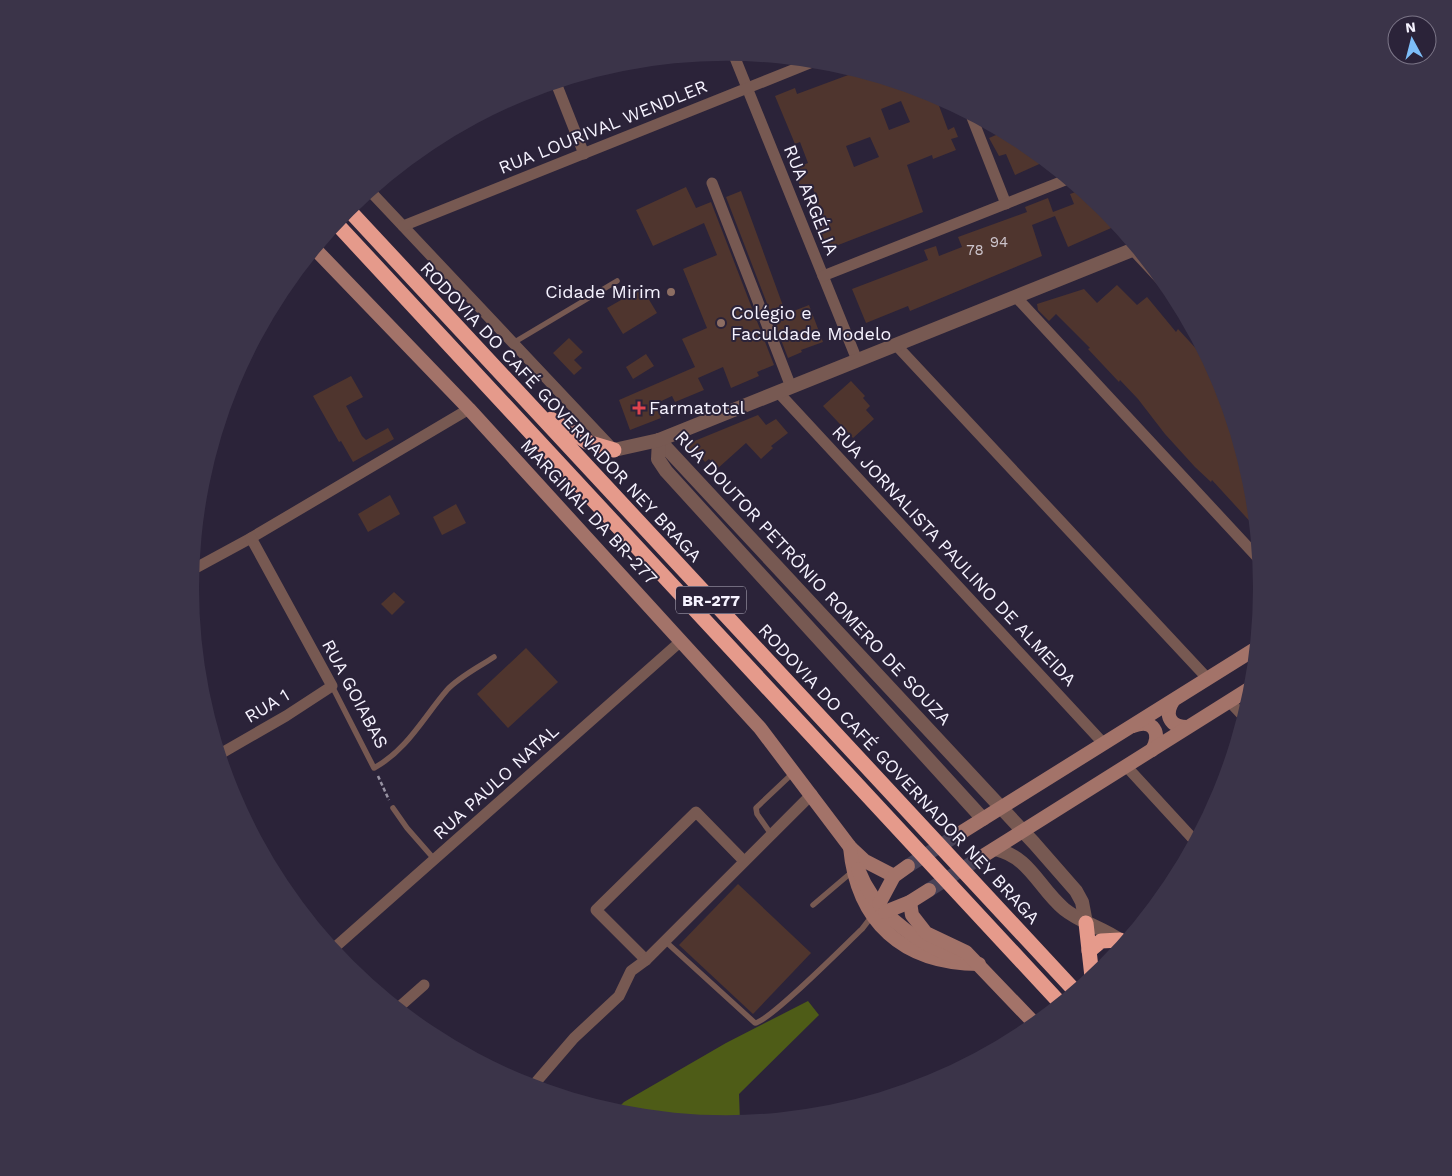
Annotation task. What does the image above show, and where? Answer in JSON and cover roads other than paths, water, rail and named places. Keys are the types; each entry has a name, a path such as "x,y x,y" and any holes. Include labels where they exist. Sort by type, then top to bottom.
{"highway":[{"name":"RODOVIA DO CAFÉ GOVERNADOR NEY BRAGA","path":"354,216 1070,986"},
{"name":"RODOVIA DO CAFÉ GOVERNADOR NEY BRAGA","path":"342,229 1055,999"},
{"path":"529,404 587,442 614,450"},
{"path":"1086,923 1091,967"},
{"path":"1089,951 1101,941 1116,942"}],"main road":[{"name":"MARGINAL DA BR-277","path":"319,254 469,409 760,728 812,794 850,847"},
{"path":"962,832 1248,654"},
{"path":"989,852 1243,693"},
{"path":"1173,701 1168,708 1168,716 1172,723 1179,727 1187,728"},
{"path":"1132,726 1141,723 1150,725 1156,732 1157,742 1152,750"},
{"name":"BR-277","path":"850,847 852,871 860,895 911,935 932,948 954,958 978,964"},
{"name":"BR-277","path":"850,847 865,861 894,876"},
{"name":"BR-277","path":"850,847 860,873 879,911"},
{"path":"879,911 894,876 908,866"},
{"path":"894,876 892,884 896,895 902,900 910,902"},
{"path":"879,911 910,902 929,890"},
{"path":"910,902 912,915 926,933 966,952 1030,1018"}],"street":[{"name":"RUA ARGÉLIA","path":"736,61 857,360"},
{"name":"RUA LOURIVAL WENDLER","path":"403,226 800,67"},
{"path":"558,89 584,154"},
{"path":"976,125 1006,204"},
{"path":"822,276 1061,182"},
{"path":"712,183 785,389"},
{"path":"375,196 614,450 659,440 1130,251"},
{"path":"1016,297 1252,550"},
{"path":"896,345 1208,679"},
{"name":"RUA JORNALISTA PAULINO DE ALMEIDA","path":"785,389 1104,744"},
{"path":"200,566 251,538 469,409"},
{"name":"RUA DOUTOR PETRÔNIO ROMERO DE SOUZA","path":"659,440 1076,891 1082,902 1086,923"},
{"name":"RUA DOUTOR PETRÔNIO ROMERO DE SOUZA","path":"659,440 658,459 666,472 983,819"},
{"name":"RUA GOIABAS","path":"251,538 332,686"},
{"name":"RUA PAULO NATAL","path":"339,944 681,641"},
{"name":"RUA 1","path":"225,751 286,716 332,686"},
{"path":"1229,701 1238,711"},
{"path":"1126,766 1190,836"},
{"path":"538,1080 574,1038 619,996 631,972 646,960 812,794"},
{"path":"646,960 596,910 696,812 744,861"},
{"path":"989,852 1008,852 1018,858 1062,907 1086,923 1118,940"},
{"path":"403,1004 424,985"}],"lane":[{"path":"513,343 617,281"},
{"name":"RUA GOIABAS","path":"332,686 374,768 386,762 410,739 448,688 494,657"},
{"path":"771,834 757,814 756,808 794,772"},
{"path":"393,808 407,828 435,860"},
{"path":"813,905 852,871"},
{"path":"665,941 755,1023 760,1022 782,1004 879,911"}],"tunnel":[{"path":"908,866 962,832"},
{"path":"929,890 983,856"}],"place":[{"name":"Cidade Mirim","path":"671,292"},
{"name":"Colégio e Faculdade Modelo","path":"721,323"},
{"name":"Farmatotal","path":"639,408"}]}
